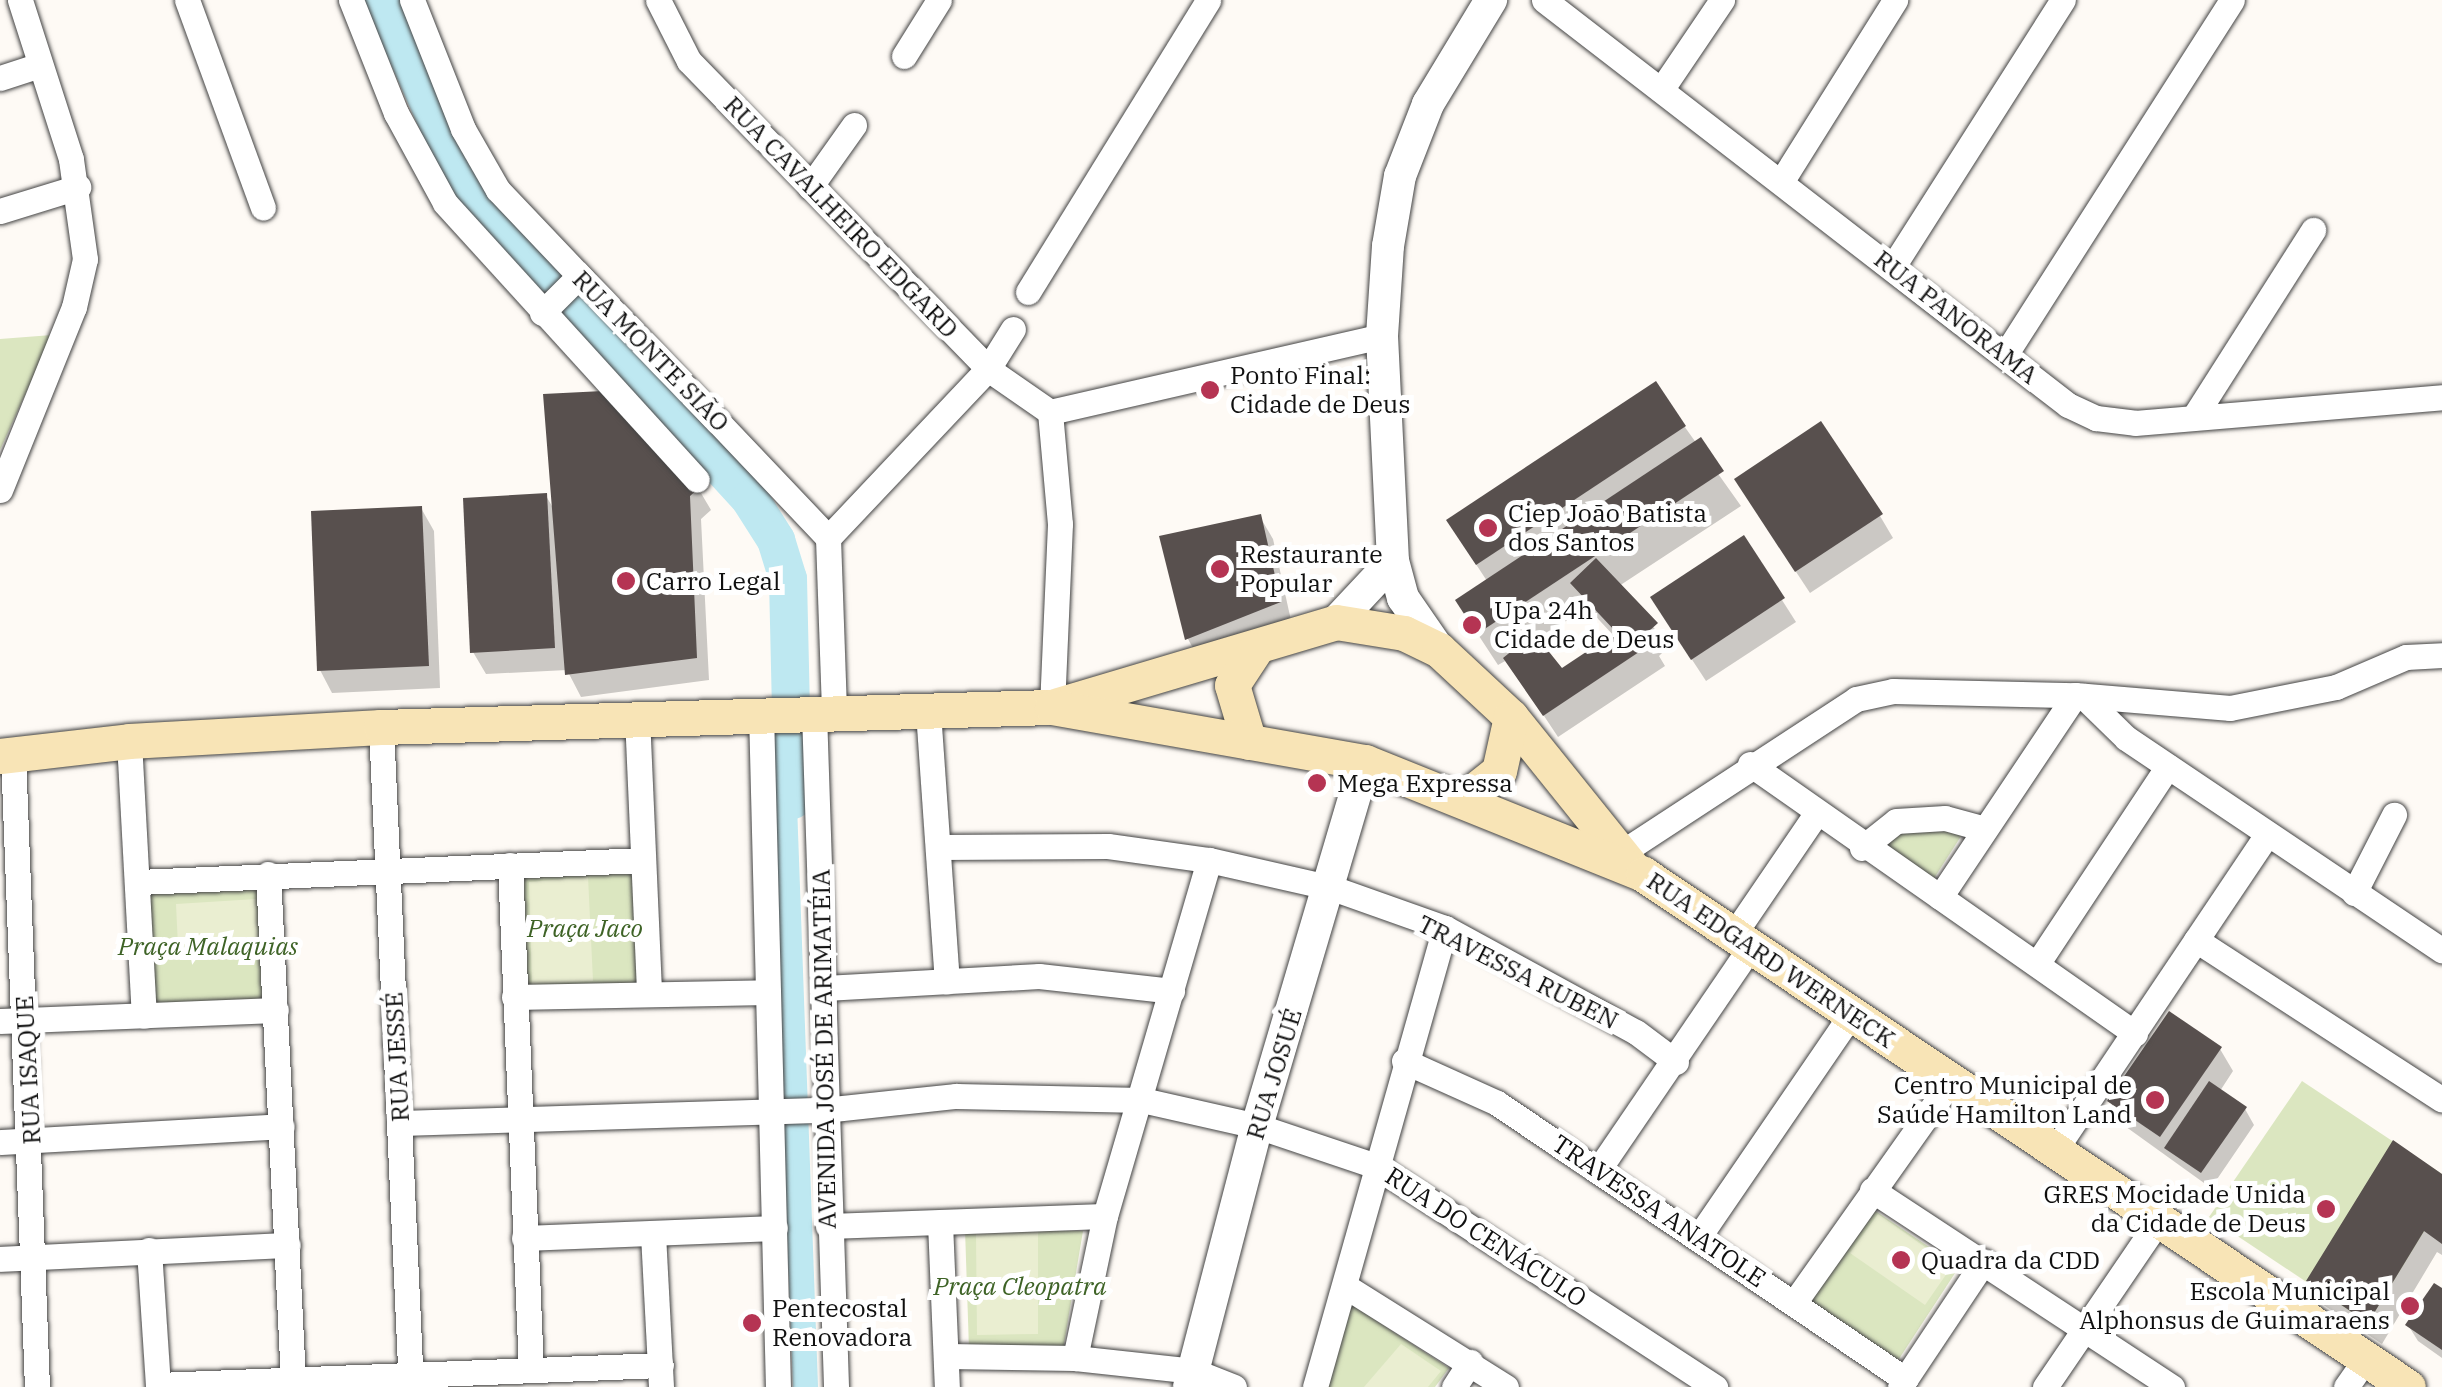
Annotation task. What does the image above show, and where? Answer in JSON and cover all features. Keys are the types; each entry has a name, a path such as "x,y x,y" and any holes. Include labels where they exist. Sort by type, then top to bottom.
{"main road":[{"path":"1052,707 1255,650 1336,622 1393,630 1439,650 1511,717 1627,860"},
{"path":"1249,742 1232,685 1255,650"},
{"path":"7,755 129,741 381,727 636,716 1052,707 1364,762 1627,860"},
{"path":"1465,798 1499,771 1511,741 1511,717"},
{"name":"RUA EDGARD WERNECK","path":"1627,860 2161,1217 2356,1373 2408,1387"}],"street":[{"path":"0,490 82,282 85,234 78,188 20,0"},
{"path":"187,0 262,208"},
{"name":"RUA MONTE SIÃO","path":"351,0 396,112 445,203 560,296 828,538"},
{"name":"RUA MONTE SIÃO","path":"412,0 477,158 560,296 697,480"},
{"path":"904,56 939,0"},
{"path":"1028,292 1208,0"},
{"path":"1439,650 1403,598 1394,561 1382,336 1400,176 1428,104 1491,0"},
{"name":"RUA PANORAMA","path":"1544,0 2068,405 2096,418 2135,423 2442,397"},
{"path":"1661,90 1722,0"},
{"path":"1782,182 1895,0"},
{"path":"1892,268 2063,0"},
{"path":"2005,354 2232,0"},
{"name":"RUA CAVALHEIRO EDGARD","path":"662,3 689,61 988,369 1050,412"},
{"path":"0,78 40,64"},
{"path":"810,188 854,124"},
{"path":"0,211 78,188"},
{"path":"2194,417 2314,230"},
{"path":"796,712 828,538 988,369 1013,329"},
{"path":"1052,707 1060,524 1050,412 1382,336"},
{"path":"1336,622 1394,561"},
{"path":"1627,860 1750,764 1856,698 1893,691 2079,696 2230,708 2336,687 2406,657 2442,655"},
{"path":"2079,696 2168,766 2442,950"},
{"path":"1940,897 2079,696"},
{"path":"928,711 947,981"},
{"name":"AVENIDA JOSÉ DE ARIMATÉIA","path":"796,712 825,988 820,1110 836,1387"},
{"name":"AVENIDA JOSÉ DE ARIMATÉIA","path":"778,1387 776,1110 768,992 796,712"},
{"path":"636,716 649,993"},
{"name":"RUA JESSÉ","path":"381,727 411,1382"},
{"path":"129,741 144,1016"},
{"name":"RUA ISAQUE","path":"7,755 13,1021 32,1142 37,1387"},
{"name":"RUA JOSUÉ","path":"1192,1379 1257,1126 1332,888 1364,762"},
{"path":"1750,764 1862,848 1940,897 2135,1034"},
{"path":"2037,964 2168,766"},
{"path":"1599,1170 1676,1062 1816,814"},
{"path":"2354,893 2394,815"},
{"path":"1862,848 1896,821 1945,818 1985,829"},
{"path":"2057,1147 2267,834"},
{"name":"TRAVESSA RUBEN","path":"939,847 1108,846 1209,860 1332,888 1444,928 1636,1032 1676,1062"},
{"path":"139,882 386,868 643,860"},
{"path":"1075,1358 1105,1216 1209,860"},
{"path":"510,865 531,1370"},
{"path":"268,874 293,1380"},
{"path":"1315,1387 1444,928"},
{"path":"2196,940 2442,1100"},
{"path":"825,988 1074,977 1172,991"},
{"path":"514,997 768,992"},
{"path":"13,1021 276,1010"},
{"path":"1700,1235 1852,1013"},
{"name":"TRAVESSA ANATOLE","path":"1404,1061 1497,1103 1700,1235 1902,1383"},
{"path":"1794,1303 1952,1080"},
{"name":"RUA DO CENÁCULO","path":"401,1122 820,1110 956,1096 1142,1100 1257,1126 1376,1166 1715,1387"},
{"path":"0,1142 282,1126"},
{"path":"1872,1190 2172,1387"},
{"path":"828,1226 1105,1216"},
{"path":"2045,1387 2161,1217"},
{"path":"940,1223 946,1387"},
{"path":"524,1238 775,1228"},
{"path":"149,1250 158,1386 293,1380 411,1382 531,1370 661,1376 653,1234"},
{"path":"0,1259 288,1245"},
{"path":"1902,1383 1984,1261"},
{"path":"1345,1286 1506,1387"},
{"path":"947,1356 1075,1358 1234,1387"},
{"path":"1454,1387 1470,1362"}],"green space":[{"path":"52,335 0,450 0,339"},
{"path":"1910,825 1965,830 1931,883 1876,844"},
{"name":"Praça Jaco","path":"648,865 652,985 522,990 518,871"},
{"path":"588,877 593,981 532,984 529,882"},
{"name":"Praça Malaquias","path":"265,884 269,1004 151,1009 146,889"},
{"path":"256,899 258,942 178,946 176,904"},
{"name":"GRES Mocidade Unida da Cidade de Deus","path":"2302,1081 2442,1174 2442,1202 2368,1323 2209,1217"},
{"path":"1871,1208 1959,1267 1895,1365 1804,1299"},
{"name":"Quadra da CDD","path":"1878,1214 1952,1266 1925,1305 1850,1253"},
{"name":"Praça Cleopatra","path":"965,1229 1083,1231 1063,1350 969,1349"},
{"path":"1038,1232 1038,1334 977,1335 976,1233"},
{"path":"1349,1303 1449,1368 1435,1387 1324,1387"},
{"path":"1401,1344 1441,1371 1428,1387 1364,1387"}],"water":[{"path":"795,749 818,1387 793,1387 768,750"}],"building":[{"path":"1656,381 1686,426 1476,565 1446,520"},
{"path":"603,391 700,487 690,496 697,658 565,675 543,394"},
{"path":"1821,421 1883,514 1795,572 1734,479"},
{"path":"1701,437 1724,471 1477,634 1455,600"},
{"path":"547,493 555,648 470,653 463,498"},
{"path":"422,506 429,666 317,671 311,511"},
{"name":"Restaurante Popular","path":"1261,514 1281,602 1185,640 1159,536"},
{"path":"1744,535 1785,598 1691,660 1650,597"},
{"path":"1596,558 1658,623 1648,632 1654,642 1543,716 1503,658 1534,633 1562,668 1616,632 1570,583"},
{"path":"2169,1011 2222,1047 2160,1137 2107,1101"},
{"path":"2209,1081 2247,1107 2201,1173 2164,1148"},
{"path":"2393,1140 2442,1174 2442,1244 2424,1231 2368,1323 2306,1281"},
{"path":"2434,1283 2442,1288 2442,1350 2405,1325"}],"waterway":[{"path":"383,0 467,190 750,499 776,540 788,579 793,800"}],"place":[{"name":"Ponto Final: Cidade de Deus","path":"1210,390"},
{"name":"Ciep João Batista dos Santos","path":"1488,528"},
{"name":"Restaurante Popular","path":"1220,569"},
{"name":"Carro Legal","path":"626,581"},
{"name":"Upa 24h Cidade de Deus","path":"1472,625"},
{"name":"Mega Expressa","path":"1317,783"},
{"name":"Centro Municipal de Saúde Hamilton Land","path":"2155,1100"},
{"name":"GRES Mocidade Unida da Cidade de Deus","path":"2326,1209"},
{"name":"Quadra da CDD","path":"1901,1260"},
{"name":"Escola Municipal Alphonsus de Guimaraens","path":"2410,1306"},
{"name":"Pentecostal Renovadora","path":"752,1323"}]}
